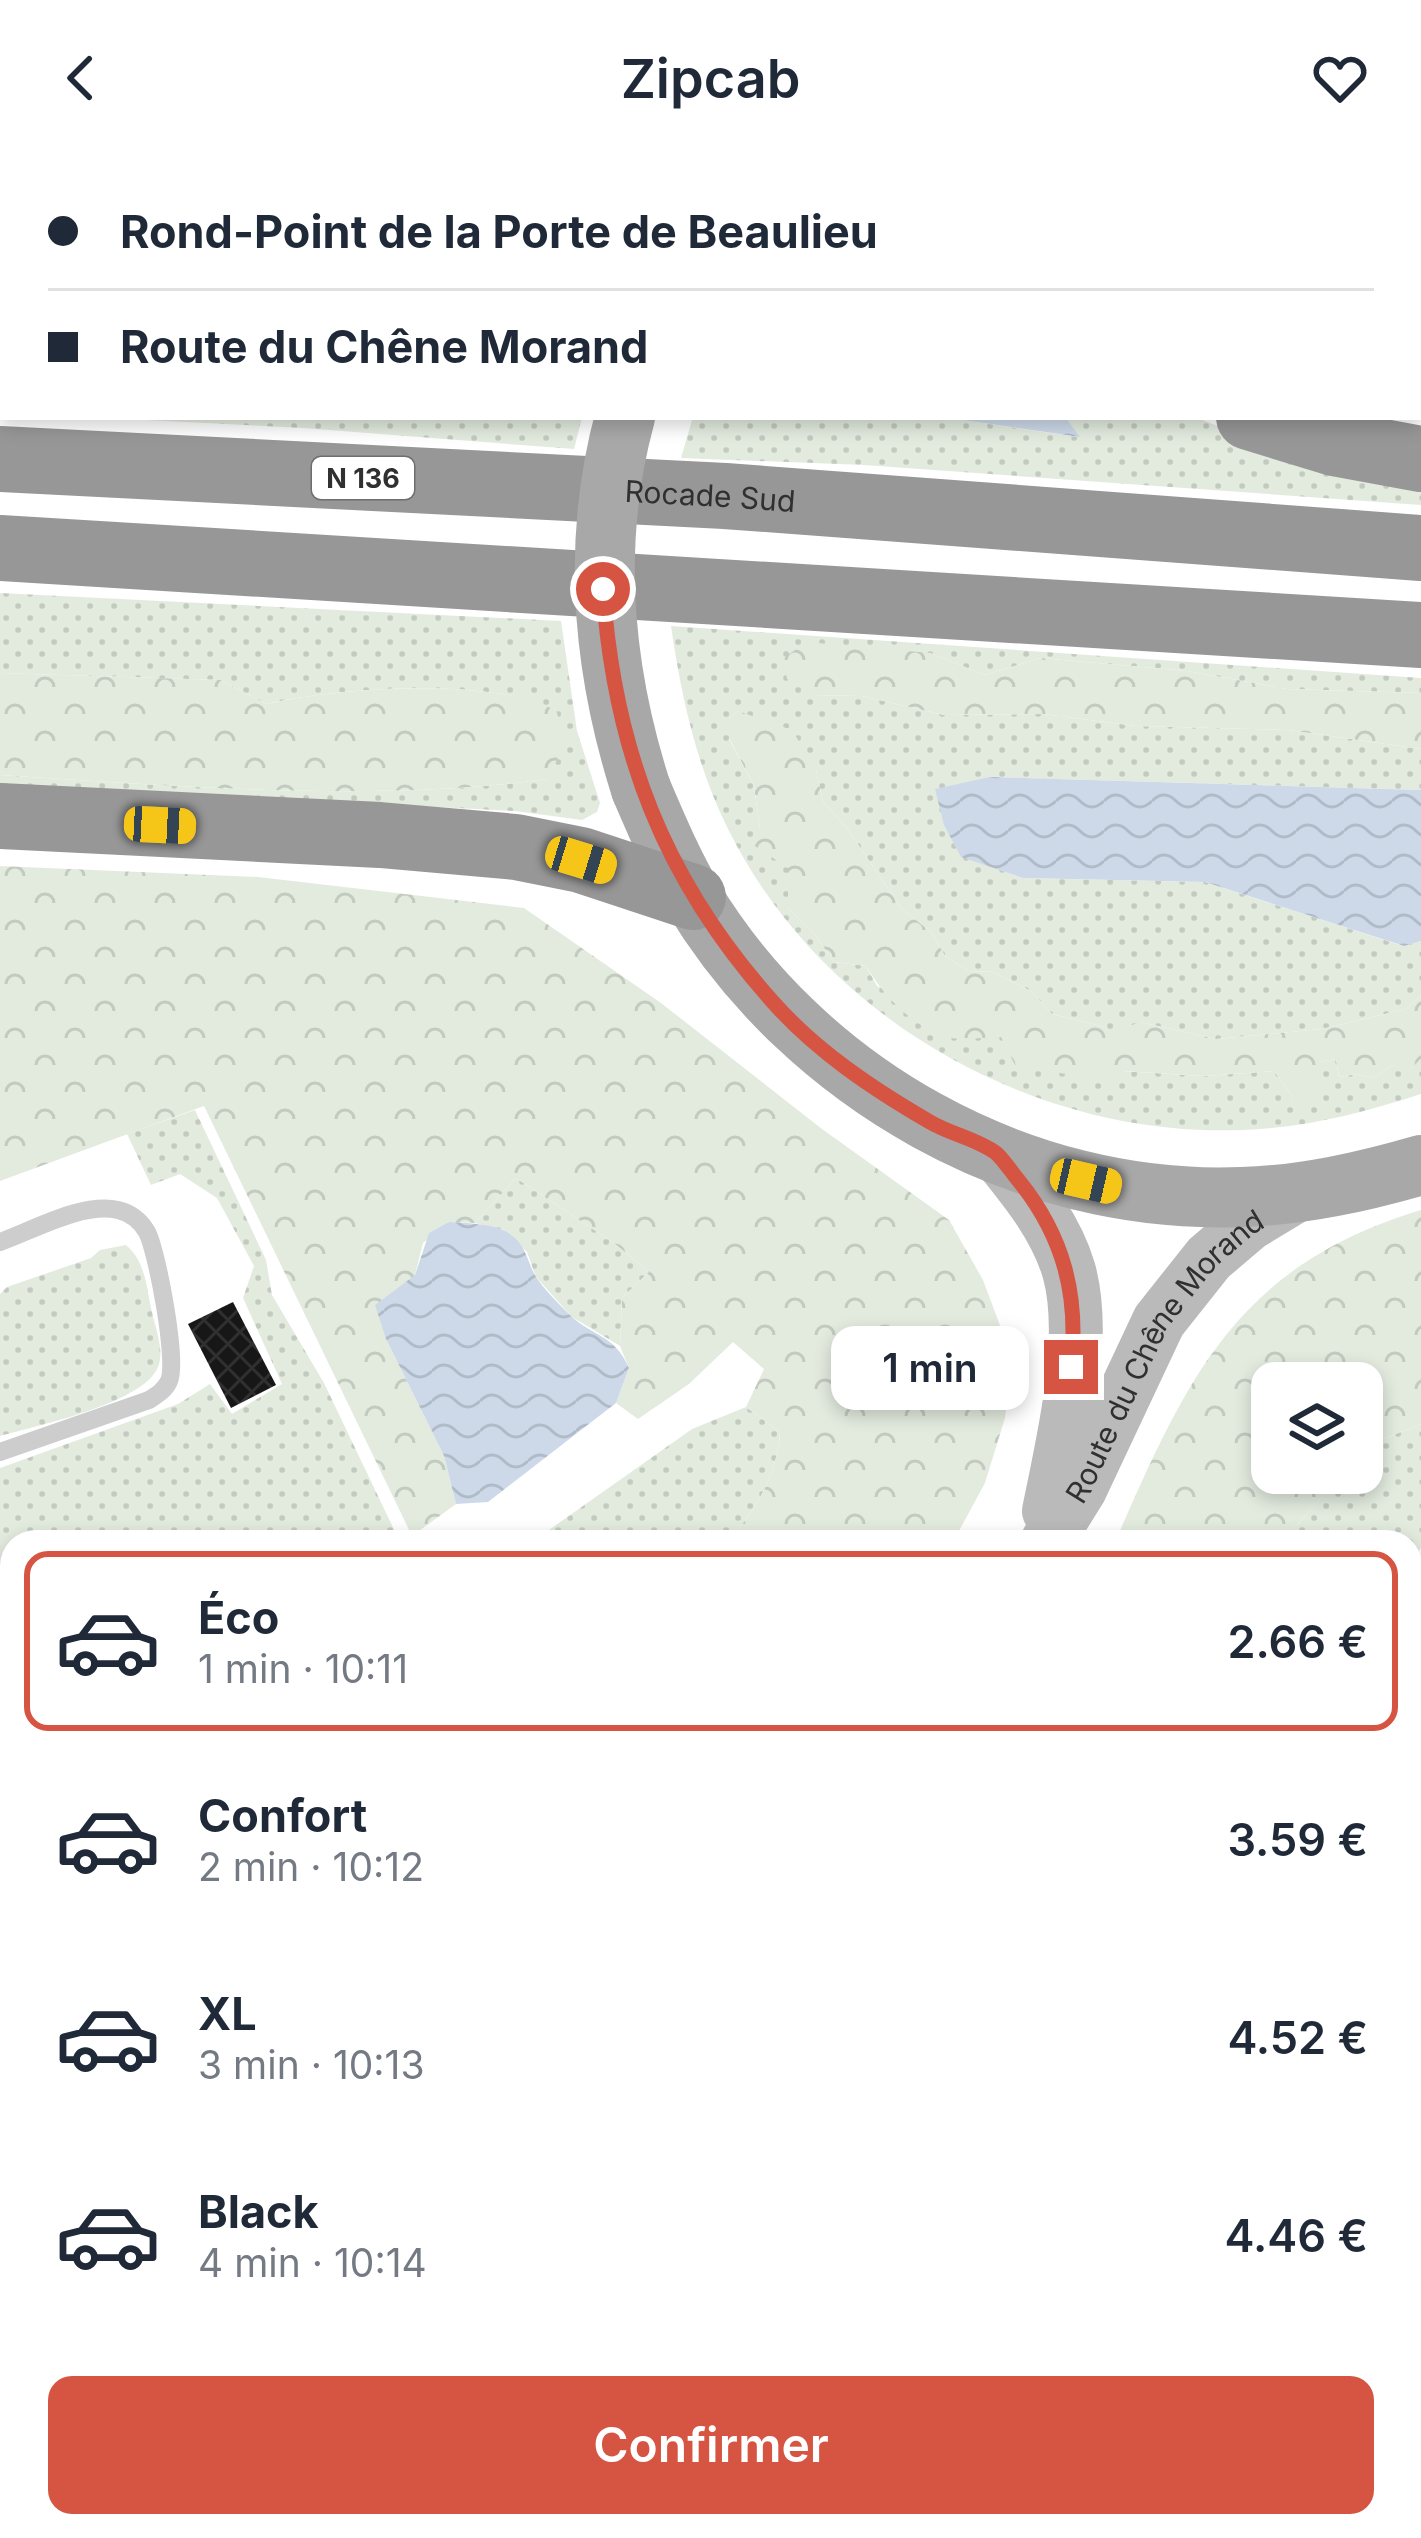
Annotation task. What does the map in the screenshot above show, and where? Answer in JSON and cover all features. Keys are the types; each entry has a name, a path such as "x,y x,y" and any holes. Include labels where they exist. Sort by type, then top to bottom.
{"highway":[{"path":"1259,420 1334,443 1421,459"},
{"name":"Rocade Sud","path":"0,459 725,496 1421,548"},
{"path":"0,548 1421,635"},
{"path":"0,816 380,835 516,847 581,860 693,897"}],"main road":[{"path":"624,420 610,487 603,589 614,691 641,789 693,897 774,1004 823,1050 916,1114 996,1154 1055,1174 1178,1196 1240,1197 1366,1181 1421,1165"},
{"name":"Route du Chêne Morand","path":"996,1154 1052,1230 1070,1273 1075,1332 1047,1530"},
{"name":"Route du Chêne Morand","path":"1053,1530 1080,1489 1159,1321 1209,1258 1249,1224 1302,1192"}],"lane":[{"path":"0,1242 89,1210 122,1210 136,1217 148,1234 165,1307 172,1368 166,1387 149,1400 0,1452"}],"green space":[{"path":"145,420 581,420 574,449"},
{"path":"692,420 962,420 1078,437 1067,420 1202,420 1265,445 1421,484 1421,505 864,465 681,458"},
{"path":"0,593 561,621 577,731 600,803 597,812 582,820 515,811 0,785 0,775 344,791 547,779 556,710 516,696 445,689 384,689 266,704 221,680 0,673"},
{"path":"671,626 1421,678 1421,693 1287,689 1187,671 1041,658 985,675 930,653 812,695 862,696 944,715 1043,714 1136,726 1289,730 1421,749 1421,790 990,777 961,856 1023,878 1205,882 1403,946 1421,941 1421,996 1406,1009 1322,1029 1216,1039 1140,1022 1113,1043 1105,1027 1052,1014 1031,991 993,972 968,971 945,956 932,933 901,908 847,828 823,802 816,770 738,711 729,719 729,739 754,786 760,829 788,868 788,908 834,962 866,966 877,986 1001,1037 1122,1071 1203,1076 1274,1071 1294,1099 1319,1091 1319,1062 1336,1059 1339,1077 1374,1078 1392,1065 1407,1071 1421,1059 1421,1094 1289,1126 1243,1130 1164,1127 1087,1113 1012,1088 941,1053 876,1008 817,956 767,895 727,827 698,754"},
{"path":"806,642 930,653 985,675 1041,658 1187,671 1287,689 1421,693 1421,749 1289,730 1136,726 1043,714 944,715 862,696 812,695 787,679 784,658"},
{"path":"0,673 221,680 266,704 383,689 502,694 556,710 566,743 547,779 413,790 274,790 0,775"},
{"path":"738,711 792,730 816,770 823,802 847,828 901,908 932,933 945,956 968,971 993,972 1031,991 1052,1014 1105,1027 1112,1039 1113,1032 1140,1022 1216,1039 1322,1029 1406,1009 1421,996 1421,1059 1407,1072 1392,1065 1374,1078 1339,1077 1336,1059 1319,1062 1319,1092 1309,1104 1294,1099 1274,1071 1203,1076 1123,1071 1117,1083 1015,1065 1001,1037 956,1039 931,1031 898,1007 866,966 834,962 788,908 788,868 749,842 760,829 754,786 729,738 729,719"},
{"path":"0,866 258,877 524,908 661,1003 822,1129 949,1220 983,1280 1013,1360 1005,1418 985,1483 960,1530 738,1530 763,1491 778,1448 780,1432 746,1407 764,1369 733,1342 689,1384 638,1419 616,1403 629,1368 620,1346 622,1298 649,1272 516,1178 475,1223 449,1222 423,1243 415,1275 386,1339 444,1456 456,1504 420,1530 409,1530 204,1106 0,1181"},
{"path":"195,1110 266,1260 272,1295 324,1383 394,1530 0,1530 0,1468 178,1404 210,1384 232,1414 282,1384 243,1298 254,1266 217,1198 180,1174 151,1185 127,1134"},
{"path":"516,1178 649,1272 622,1298 620,1346 572,1317 536,1277 527,1252 503,1230 475,1223"},
{"path":"1421,1210 1421,1424 1383,1439 1383,1362 1251,1362 1251,1494 1324,1494 1293,1530 1121,1530 1195,1380 1262,1296 1305,1262 1358,1234"},
{"path":"126,1245 144,1276 160,1347 158,1367 149,1380 111,1402 0,1436 0,1294 7,1287 91,1258 100,1250"},
{"path":"746,1407 780,1432 775,1463 763,1491 738,1530 549,1530 692,1429"},
{"path":"1421,1424 1421,1530 1293,1530 1324,1494 1383,1494 1383,1439"}],"water":[{"path":"962,420 1067,420 1080,437"},
{"path":"990,777 1421,790 1421,941 1404,946 1205,882 1023,878 961,857 944,825 935,789"},
{"path":"449,1222 491,1226 512,1235 547,1291 577,1321 616,1348 629,1368 616,1403 488,1502 456,1504 444,1456 386,1339 375,1305 415,1275 429,1233"}],"building":[{"path":"233,1302 276,1385 231,1408 188,1324"}],"route":[{"path":"603,589 614,691 626,741 653,817 693,897 774,1004 823,1050 935,1125 996,1154 1031,1197 1052,1230 1070,1273 1075,1332 1071,1367"}]}
